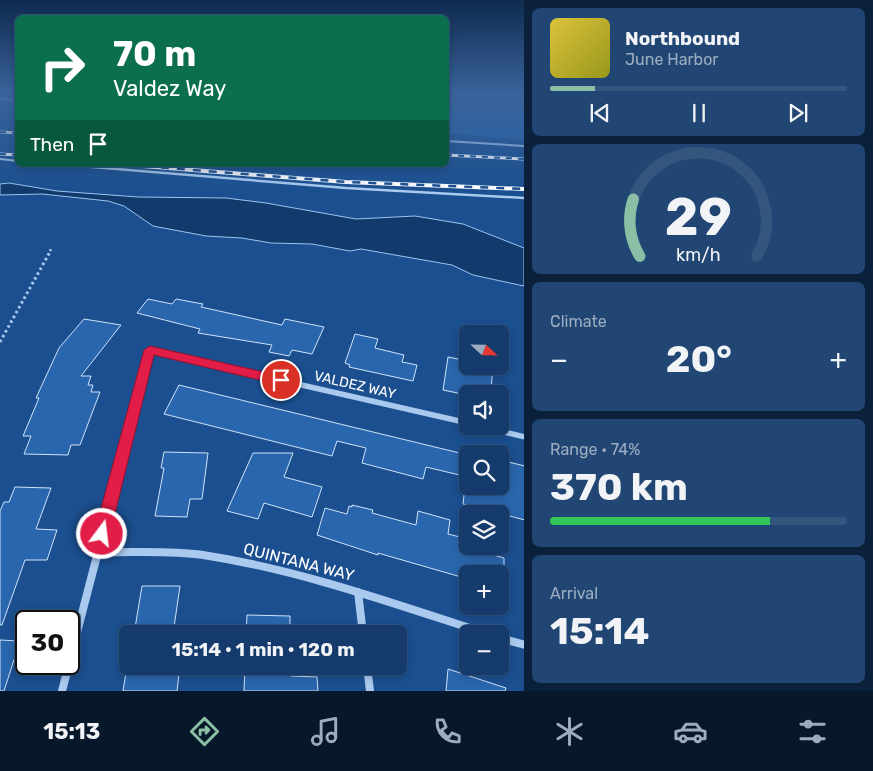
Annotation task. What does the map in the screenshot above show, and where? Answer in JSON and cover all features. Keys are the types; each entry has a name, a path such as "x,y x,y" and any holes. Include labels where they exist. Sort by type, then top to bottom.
{"street":[{"name":"VALDEZ WAY","path":"97,552 150,350 459,422"},
{"path":"509,433 524,437"},
{"name":"QUINTANA WAY","path":"97,552 202,554 358,592 460,625"},
{"path":"80,620 97,552"},
{"path":"358,592 362,625"},
{"path":"509,641 524,646"},
{"path":"62,691 66,675"},
{"path":"368,675 370,691"}],"lane":[{"path":"449,141 524,146"},
{"path":"0,159 15,161"},
{"path":"92,167 346,188 524,198"}],"path":[{"path":"0,342 51,249"}],"shaded area":[{"path":"449,125 524,125 524,140 449,133"},
{"path":"9,183 57,191 138,197 226,198 356,219 415,216 463,224 524,248 524,286 473,275 452,265 361,249 350,251 312,244 271,243 242,238 206,236 153,226 124,206 108,201 42,194 0,195 0,184"}],"building":[{"path":"148,299 172,304 176,299 203,304 201,307 282,325 285,319 324,327 312,354 292,350 289,356 269,352 272,345 198,333 200,329 137,313"},
{"path":"84,319 121,325 81,376 91,376 88,385 93,385 91,392 100,392 80,445 71,445 68,455 24,454 31,436 23,436 39,398 36,398 59,348"},
{"path":"355,334 378,339 375,348 404,355 402,362 417,365 413,381 349,367 350,365 345,363"},
{"path":"448,357 459,359 459,375 492,375 491,385 459,385 459,393 443,390"},
{"path":"179,385 459,453 459,475 426,467 423,479 362,463 366,448 337,441 332,456 164,414"},
{"path":"164,452 208,453 202,499 190,499 187,517 155,516 164,468 161,468"},
{"path":"253,453 293,453 284,477 322,487 312,517 264,503 258,519 227,511"},
{"path":"509,462 524,466 524,520 509,516 509,505 463,504 464,495 509,495"},
{"path":"15,487 51,488 36,529 57,530 47,560 25,560 2,625 0,625 0,511 4,502 9,502"},
{"path":"352,505 373,510 372,513 416,525 418,511 450,520 448,534 459,537 459,555 493,555 504,558 504,565 459,565 459,576 378,553 378,555 317,535 325,508 347,514 349,506 352,507"},
{"path":"142,586 180,586 174,625 136,625"},
{"path":"247,615 290,616 290,625 246,625"},
{"path":"0,640 15,641 15,657 4,691 0,691"},
{"path":"448,669 459,673 459,675 466,675 506,688 505,691 446,691"},
{"path":"126,675 179,675 177,691 123,691"},
{"path":"245,675 317,677 318,691 244,691"}],"railway":[{"path":"0,132 15,133"},
{"path":"0,154 15,155"},
{"path":"449,155 524,159"},
{"path":"155,167 346,182 524,189"}],"route":[{"path":"102,534 150,350 281,380"}]}
